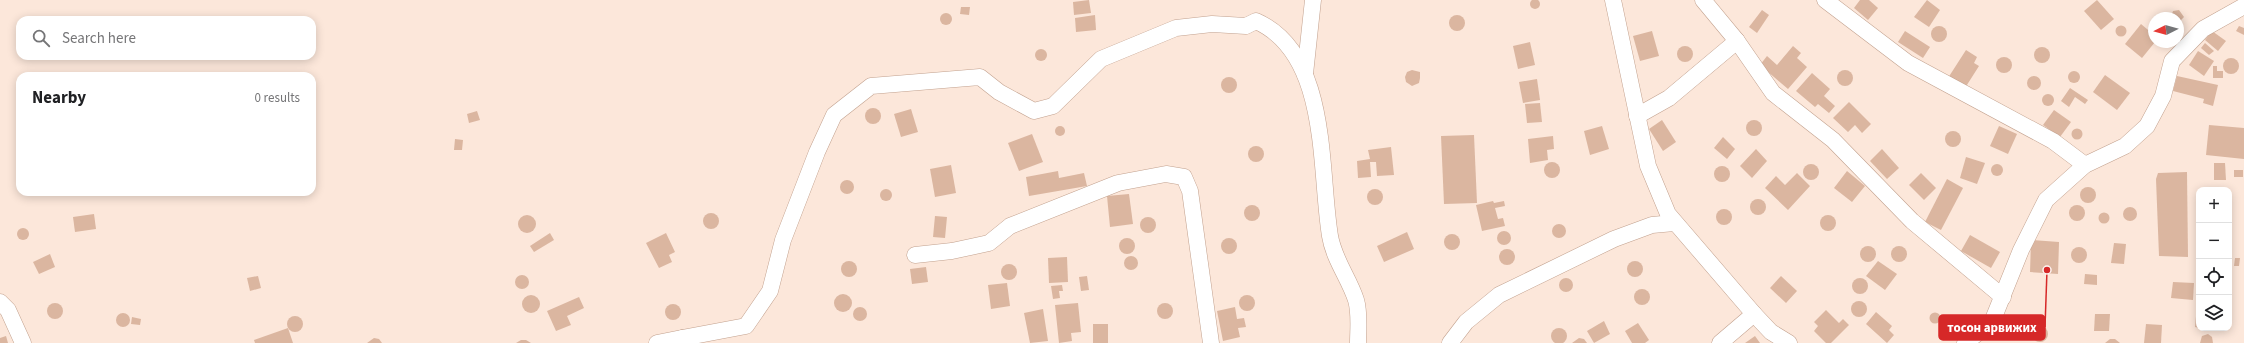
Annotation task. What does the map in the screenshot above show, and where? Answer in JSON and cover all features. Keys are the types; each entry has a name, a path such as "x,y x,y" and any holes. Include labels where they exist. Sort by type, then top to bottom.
{"street":[{"path":"1304,77 1313,0"},
{"path":"1613,0 1648,166 1668,214 1674,223 1754,314 1771,332 1789,343"},
{"path":"1703,0 1737,42 1773,93 1833,140 1912,221 2003,297"},
{"path":"1825,0 1908,63 2053,141 2085,165"},
{"path":"1965,343 1992,322 2021,250 2046,200 2085,165 2125,146 2147,126 2163,96 2172,61 2203,29 2244,6"},
{"path":"658,343 686,340 746,326 770,291 783,240 817,152 834,115 871,86 980,78 998,92 1034,111 1053,106 1101,59 1176,28 1212,24 1246,26 1256,21 1268,27 1296,54 1315,110 1330,237 1340,268 1357,302 1358,343"},
{"path":"1637,116 1669,98 1737,42"},
{"path":"915,255 952,251 988,243 1010,226 1118,183 1166,174 1184,176 1190,191 1211,343"},
{"path":"1450,343 1466,322 1499,296 1614,239 1652,225 1674,223"},
{"path":"0,302 8,310 23,343"},
{"path":"1720,343 1754,314"}],"building":[{"path":"1533,-1 1537,-1 1539,0 1539,8 1533,9 1530,6 1530,2"},
{"path":"1089,0 1091,13 1074,15 1073,2"},
{"path":"1860,0 1869,0 1878,8 1868,20 1854,8"},
{"path":"1927,0 1940,10 1929,27 1914,17"},
{"path":"2097,0 2114,19 2101,30 2084,11"},
{"path":"961,7 970,7 969,15 960,14"},
{"path":"1762,10 1769,15 1757,33 1749,27"},
{"path":"2179,10 2180,12 2173,12"},
{"path":"948,13 951,14 951,24 944,25 941,24 940,17 941,14"},
{"path":"1095,15 1096,30 1076,32 1075,18"},
{"path":"1457,15 1463,17 1465,23 1463,29 1457,31 1451,29 1449,23 1451,17"},
{"path":"2141,24 2148,30 2148,48 2150,48 2142,58 2125,44"},
{"path":"1939,26 1945,28 1947,34 1945,40 1939,42 1933,40 1931,34 1933,28"},
{"path":"2119,26 2123,26 2125,27 2125,35 2119,36 2116,33 2116,29"},
{"path":"2239,26 2244,28 2244,35 2236,31"},
{"path":"1652,31 1659,56 1640,61 1633,36"},
{"path":"1905,31 1930,47 1923,58 1898,42"},
{"path":"2212,31 2226,41 2218,51 2205,40"},
{"path":"1530,42 1535,65 1518,69 1513,46"},
{"path":"2205,43 2214,51 2209,55 2201,48"},
{"path":"1685,46 1691,48 1693,54 1691,60 1685,62 1679,60 1677,54 1679,48"},
{"path":"1793,46 1801,53 1797,58 1807,67 1788,89 1760,65 1767,56 1777,65"},
{"path":"2042,47 2048,49 2050,55 2048,61 2042,63 2036,61 2034,55 2036,49"},
{"path":"1043,49 1046,50 1046,60 1039,61 1036,60 1035,53 1036,50"},
{"path":"1966,50 1977,57 1974,63 1979,66 1965,88 1948,78"},
{"path":"2198,51 2214,61 2204,76 2189,65"},
{"path":"2004,57 2010,59 2012,65 2010,71 2004,73 1998,71 1996,65 1998,59"},
{"path":"2231,58 2237,60 2239,66 2237,72 2231,74 2225,72 2223,66 2225,60"},
{"path":"2213,66 2217,66 2217,71 2223,71 2223,78 2213,78"},
{"path":"1412,70 1420,72 1420,78 1419,83 1412,86 1406,82 1405,77 1407,72"},
{"path":"1845,70 1851,72 1853,78 1851,84 1845,86 1839,84 1837,78 1839,72"},
{"path":"2072,71 2076,71 2080,77 2076,83 2072,83 2068,79 2068,75"},
{"path":"1812,73 1830,89 1824,96 1835,106 1829,113 1818,104 1815,107 1796,91"},
{"path":"2105,75 2130,93 2117,110 2093,92"},
{"path":"2031,76 2037,76 2041,80 2041,86 2037,90 2031,90 2027,86 2027,80"},
{"path":"2177,76 2218,85 2213,106 2203,103 2204,99 2173,91"},
{"path":"1229,77 1235,79 1237,85 1235,91 1229,93 1223,91 1221,85 1223,79"},
{"path":"1537,79 1540,100 1523,103 1519,82"},
{"path":"2070,88 2088,100 2085,104 2075,97 2069,107 2061,101"},
{"path":"2046,94 2050,94 2054,100 2050,106 2046,106 2042,102 2042,98"},
{"path":"1849,102 1871,124 1862,133 1855,125 1848,132 1833,118"},
{"path":"1540,103 1542,122 1527,123 1525,104"},
{"path":"870,108 876,108 881,113 879,122 876,124 870,124 865,119 865,113"},
{"path":"911,109 918,132 901,137 894,114"},
{"path":"2054,110 2071,122 2060,137 2043,125"},
{"path":"477,111 480,120 469,123 467,114"},
{"path":"1662,120 1676,142 1663,151 1649,129"},
{"path":"1754,120 1760,122 1762,128 1760,134 1754,136 1748,134 1746,128 1748,122"},
{"path":"2209,125 2244,128 2244,159 2206,155"},
{"path":"1058,126 1062,126 1064,127 1064,135 1058,136 1055,133 1055,129"},
{"path":"1602,126 1609,149 1590,155 1584,131"},
{"path":"1999,126 2017,134 2008,154 1990,146"},
{"path":"2077,128 2081,130 2083,134 2081,138 2077,140 2073,138 2071,134 2073,130"},
{"path":"1953,131 1959,133 1961,139 1959,145 1953,147 1947,145 1945,139 1947,133"},
{"path":"1032,134 1043,162 1019,171 1008,143"},
{"path":"1474,135 1477,203 1444,204 1441,136"},
{"path":"1553,136 1554,149 1547,150 1548,160 1530,163 1528,139"},
{"path":"1723,137 1735,149 1727,159 1714,148"},
{"path":"455,139 463,140 462,150 454,150"},
{"path":"1256,146 1262,148 1264,154 1262,160 1256,162 1250,160 1248,154 1250,148"},
{"path":"1391,147 1394,175 1377,176 1376,162 1370,162 1371,177 1358,178 1357,161 1370,159 1368,150"},
{"path":"1756,149 1767,161 1752,178 1740,166"},
{"path":"1882,149 1899,168 1887,179 1870,161"},
{"path":"1966,157 1985,163 1977,184 1960,178"},
{"path":"1552,162 1558,164 1560,170 1558,176 1552,178 1546,176 1544,170 1546,164"},
{"path":"2214,163 2225,163 2226,180 2214,180"},
{"path":"1811,164 1817,166 1819,172 1817,178 1811,180 1805,178 1803,172 1805,166"},
{"path":"1997,164 2001,166 2003,170 2001,174 1997,176 1993,174 1991,170 1993,166"},
{"path":"951,165 956,193 935,197 930,169"},
{"path":"1722,166 1728,168 1730,174 1728,180 1722,182 1716,180 1714,174 1716,168"},
{"path":"2234,170 2243,170 2243,177 2234,177"},
{"path":"1058,171 1059,178 1084,173 1087,186 1029,196 1026,177"},
{"path":"1847,171 1865,186 1852,202 1834,188"},
{"path":"2187,172 2188,257 2159,256 2156,179 2158,173"},
{"path":"1797,173 1810,186 1788,210 1765,188 1776,176 1785,185"},
{"path":"1921,173 1936,188 1924,200 1909,185"},
{"path":"1947,179 1963,188 1941,230 1925,222"},
{"path":"847,180 852,182 854,187 852,192 847,194 842,192 840,187 842,182"},
{"path":"2088,187 2094,189 2096,195 2094,201 2088,203 2082,201 2080,195 2082,189"},
{"path":"888,189 891,190 891,200 884,201 881,200 880,193 881,190"},
{"path":"1375,189 1381,191 1383,197 1381,203 1375,205 1369,203 1367,197 1369,191"},
{"path":"1129,194 1133,224 1110,227 1107,196"},
{"path":"1758,199 1764,201 1766,207 1764,213 1758,215 1752,213 1750,207 1752,201"},
{"path":"1493,201 1494,203 1504,201 1505,206 1495,208 1498,219 1503,218 1505,226 1482,231 1476,205"},
{"path":"1252,205 1258,207 1260,213 1258,219 1252,221 1246,219 1244,213 1246,207"},
{"path":"2077,205 2083,207 2085,213 2083,219 2077,221 2071,219 2069,213 2071,207"},
{"path":"2127,207 2133,207 2137,211 2137,217 2133,221 2127,221 2123,217 2123,211"},
{"path":"1724,209 1730,211 1732,217 1730,223 1724,225 1718,223 1716,217 1718,211"},
{"path":"711,213 717,215 719,221 717,227 711,229 705,227 703,221 705,215"},
{"path":"2102,213 2106,213 2108,214 2108,222 2102,223 2099,220 2099,216"},
{"path":"94,214 96,229 75,232 73,217"},
{"path":"527,215 531,216 535,220 535,228 531,232 527,233 523,232 519,228 518,224 519,220 523,216"},
{"path":"1828,215 1834,217 1836,223 1834,229 1828,231 1822,229 1820,223 1822,217"},
{"path":"935,216 947,217 945,238 933,237"},
{"path":"1145,217 1151,217 1156,222 1154,231 1151,233 1145,233 1140,228 1140,222"},
{"path":"1559,224 1564,226 1566,231 1564,236 1559,238 1554,236 1552,231 1554,226"},
{"path":"21,228 25,228 29,234 25,240 21,240 17,236 17,232"},
{"path":"1504,231 1509,233 1511,238 1509,243 1504,245 1499,243 1497,238 1499,233"},
{"path":"1407,232 1414,249 1384,262 1377,246"},
{"path":"550,233 554,240 534,252 530,246"},
{"path":"666,233 675,252 669,255 672,262 659,268 646,243"},
{"path":"1452,234 1458,236 1460,242 1458,248 1452,250 1446,248 1444,242 1446,236"},
{"path":"1970,235 2000,252 1991,268 1961,251"},
{"path":"1127,238 1133,240 1135,246 1133,252 1127,254 1121,252 1119,246 1121,240"},
{"path":"1229,238 1235,240 1237,246 1235,252 1229,254 1223,252 1221,246 1223,240"},
{"path":"2031,240 2059,242 2058,274 2030,272"},
{"path":"2114,243 2126,244 2124,264 2111,263"},
{"path":"1868,246 1874,248 1876,254 1874,260 1868,262 1862,260 1860,254 1862,248"},
{"path":"1899,246 1905,248 1907,254 1905,260 1899,262 1893,260 1891,254 1893,248"},
{"path":"2079,247 2085,249 2087,255 2085,261 2079,263 2073,261 2071,255 2073,249"},
{"path":"1507,249 1513,251 1515,257 1513,263 1507,265 1501,263 1499,257 1501,251"},
{"path":"50,254 55,267 39,274 33,262"},
{"path":"1131,256 1136,258 1138,263 1136,268 1131,270 1126,268 1124,263 1126,258"},
{"path":"1067,257 1068,282 1049,283 1048,258"},
{"path":"2235,258 2240,258 2239,266 2234,266"},
{"path":"846,261 852,261 857,266 855,275 852,277 846,277 841,272 841,266"},
{"path":"1635,261 1641,263 1643,269 1641,275 1635,277 1629,275 1627,269 1629,263"},
{"path":"1878,261 1897,274 1885,290 1866,276"},
{"path":"1009,264 1015,266 1017,272 1015,278 1009,280 1003,278 1001,272 1003,266"},
{"path":"926,267 928,282 912,284 910,269"},
{"path":"2085,274 2097,275 2097,285 2084,284"},
{"path":"519,275 525,275 529,279 529,285 525,289 519,289 515,285 515,279"},
{"path":"258,276 261,288 250,291 247,278"},
{"path":"1087,276 1089,290 1081,291 1079,277"},
{"path":"1781,276 1797,291 1786,303 1770,288"},
{"path":"1566,278 1571,280 1573,285 1571,290 1566,292 1561,290 1559,285 1561,280"},
{"path":"1860,278 1866,280 1868,286 1866,292 1860,294 1854,292 1852,286 1854,280"},
{"path":"2173,282 2194,283 2193,300 2171,298"},
{"path":"1007,283 1010,306 991,309 988,285"},
{"path":"1062,285 1063,291 1059,291 1060,298 1053,299 1051,286"},
{"path":"1642,289 1648,291 1650,297 1648,303 1642,305 1636,303 1634,297 1636,291"},
{"path":"843,294 849,297 852,303 849,309 843,312 837,309 834,303 837,297"},
{"path":"531,295 537,298 540,304 537,310 531,313 525,310 522,304 525,298"},
{"path":"1247,295 1253,297 1255,303 1253,309 1247,311 1241,309 1239,303 1241,297"},
{"path":"579,297 584,308 567,316 571,325 556,331 547,311"},
{"path":"1859,301 1865,303 1867,309 1865,315 1859,317 1853,315 1851,309 1853,303"},
{"path":"52,303 58,303 63,308 61,317 58,319 52,319 47,314 47,308"},
{"path":"1078,303 1081,332 1071,333 1072,341 1059,343 1055,305"},
{"path":"1165,303 1171,305 1173,311 1171,317 1165,319 1159,317 1157,311 1159,305"},
{"path":"673,304 679,306 681,312 679,318 673,320 667,318 665,312 667,306"},
{"path":"857,307 863,307 867,311 867,317 863,321 857,321 853,317 853,311"},
{"path":"1235,307 1237,319 1244,318 1246,327 1238,328 1240,337 1223,341 1217,311"},
{"path":"1043,309 1048,341 1030,343 1024,313"},
{"path":"1826,310 1839,323 1843,319 1849,325 1831,343 1826,343 1814,331 1818,326 1814,322"},
{"path":"1876,312 1892,326 1889,330 1894,335 1887,343 1866,324"},
{"path":"1935,312 1939,314 1941,318 1939,322 1935,324 1931,322 1929,318 1931,314"},
{"path":"123,313 128,315 130,320 128,325 123,327 118,325 116,320 118,315"},
{"path":"2095,314 2110,314 2109,331 2094,331"},
{"path":"295,316 301,318 303,324 301,330 295,332 289,330 287,324 289,318"},
{"path":"132,317 141,319 140,325 131,324"},
{"path":"1604,321 1610,334 1594,343 1587,331"},
{"path":"1638,323 1649,340 1645,343 1632,343 1625,331"},
{"path":"1093,324 1108,324 1108,343 1093,343"},
{"path":"2146,324 2162,325 2161,343 2144,343"},
{"path":"2040,326 2046,328 2048,334 2046,340 2040,342 2034,340 2032,334 2034,328"},
{"path":"288,328 293,343 255,343 254,340"},
{"path":"1559,328 1566,333 1567,336 1562,343 1559,344 1552,339 1551,336 1556,329"},
{"path":"2208,334 2212,337 2213,343 2200,343 2202,336"},
{"path":"6,336 8,343 0,343 0,338"},
{"path":"1755,336 1760,343 1745,343"},
{"path":"374,338 379,339 382,343 367,343"},
{"path":"1579,338 1584,339 1587,343 1572,343"},
{"path":"2110,339 2115,339 2120,343 2105,343"},
{"path":"521,340 526,340 531,343 516,343"}],"place":[{"name":"тосон арвижих","path":"2047,270"}]}
